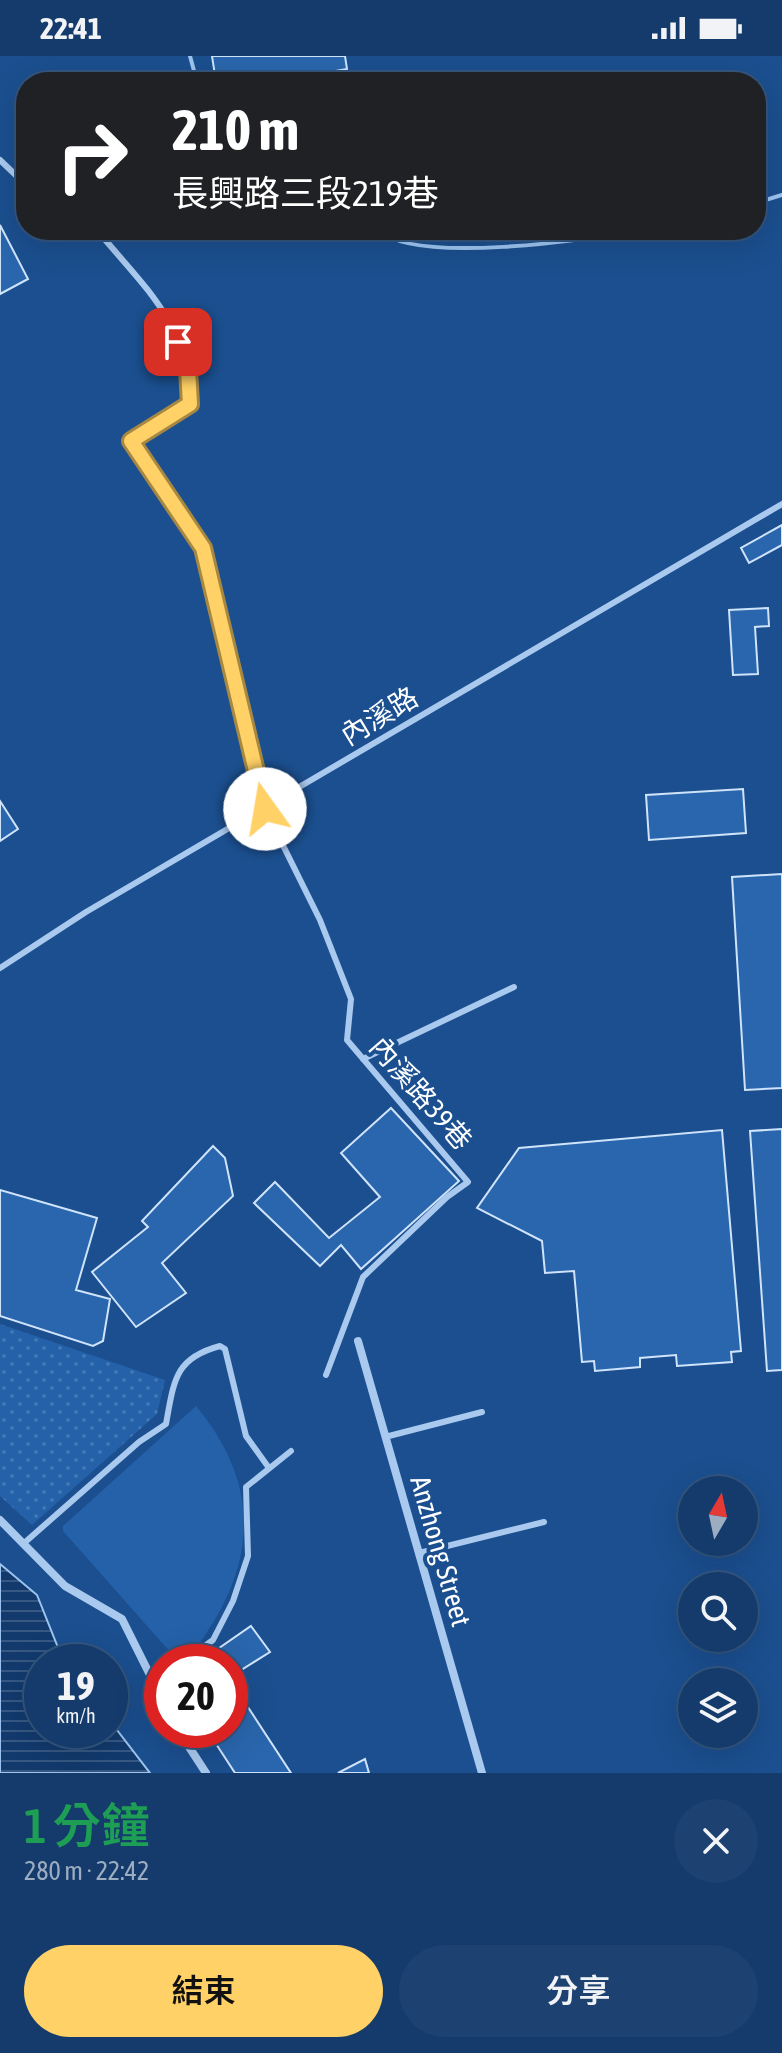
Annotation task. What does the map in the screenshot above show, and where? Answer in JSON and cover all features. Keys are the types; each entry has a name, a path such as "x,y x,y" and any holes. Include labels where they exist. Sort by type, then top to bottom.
{"street":[{"name":"Anzhong Street","path":"358,1341 482,1773"},
{"path":"0,1520 65,1586 122,1619 144,1667"},
{"path":"190,1748 206,1773"}],"lane":[{"path":"0,160 16,175"},
{"name":"內溪路39巷","path":"105,240 168,314 188,369 190,404 131,441 203,548 265,809 320,920 351,999 347,1040 468,1182 447,1197 363,1277 326,1375"},
{"name":"內溪路","path":"0,968 86,912 782,504"},
{"path":"363,1059 514,987"},
{"path":"23,1544 139,1442 166,1424 180,1373 186,1359 196,1352 220,1346 225,1349 246,1436 269,1468"},
{"path":"385,1437 482,1412"},
{"path":"208,1644 213,1640 233,1601 248,1556 246,1487 291,1451"},
{"path":"419,1553 544,1522"}],"shaded area":[{"path":"0,1324 165,1380 157,1414 32,1525 0,1496"},
{"path":"196,1406 219,1439 235,1471 243,1504 243,1536 238,1568 226,1599 198,1644 163,1644 63,1531 63,1526"},
{"path":"0,1564 37,1595 57,1644 24,1644 24,1748 128,1748 128,1744 150,1773 0,1773"}],"building":[{"path":"212,56 345,56 347,69 330,72 214,72"},
{"path":"0,225 28,279 0,294"},
{"path":"782,525 782,545 749,563 741,548"},
{"path":"768,608 769,626 755,627 758,674 733,675 729,610"},
{"path":"743,789 746,833 649,840 646,795"},
{"path":"0,801 18,829 0,841"},
{"path":"782,874 782,1088 745,1090 732,877"},
{"path":"391,1108 459,1181 361,1269 341,1245 320,1266 254,1203 275,1182 329,1238 380,1197 341,1153"},
{"path":"782,1129 782,1370 767,1371 750,1131"},
{"path":"722,1130 741,1351 731,1352 732,1362 677,1366 676,1355 640,1358 640,1367 595,1371 594,1361 582,1362 574,1271 545,1273 542,1241 477,1208 519,1148"},
{"path":"213,1146 225,1158 233,1196 162,1263 186,1293 136,1327 92,1272 148,1227 142,1221"},
{"path":"0,1190 97,1218 76,1290 110,1299 103,1341 93,1346 0,1316"},
{"path":"251,1626 270,1652 248,1666 248,1644 225,1644"},
{"path":"248,1707 291,1773 235,1773 219,1748 248,1748"},
{"path":"365,1759 369,1773 338,1773"}],"waterway":[{"path":"190,56 194,72"},
{"path":"766,200 782,195"},
{"path":"398,240 427,246 463,248 574,240"}],"route":[{"path":"178,342 188,369 190,404 131,441 203,548 265,809"}]}
